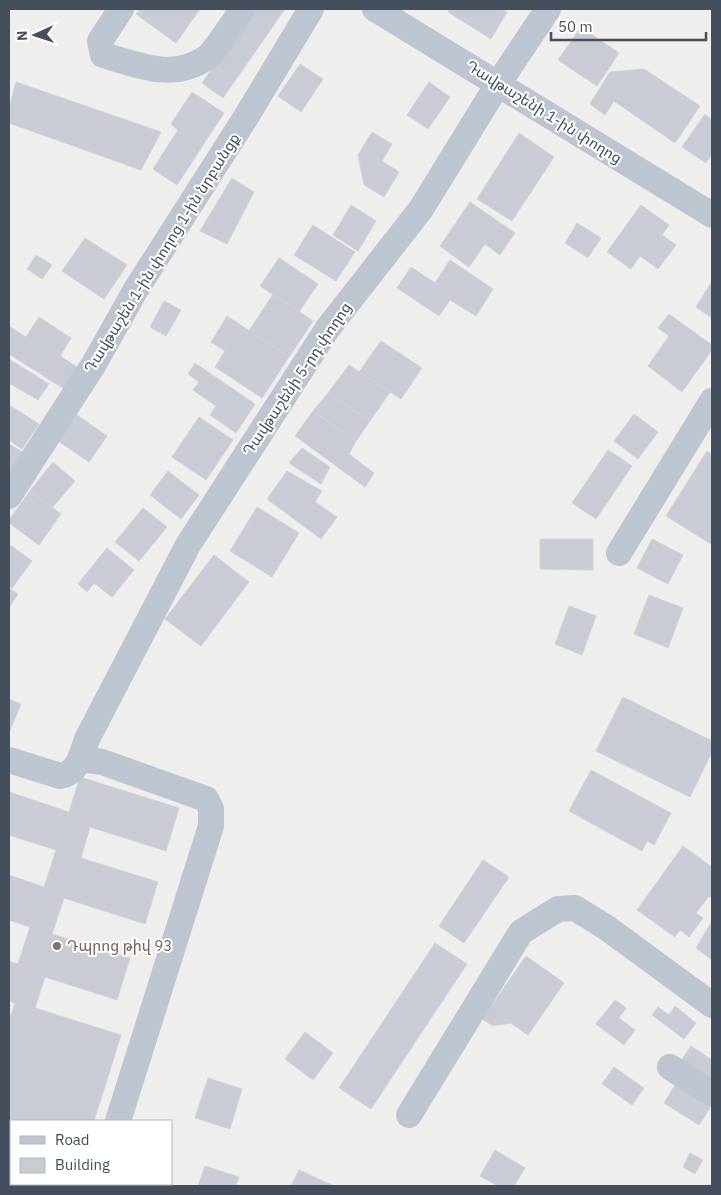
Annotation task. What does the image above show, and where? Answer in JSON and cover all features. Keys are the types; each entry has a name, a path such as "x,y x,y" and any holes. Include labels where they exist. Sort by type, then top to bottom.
{"street":[{"path":"121,9 100,40 103,55 161,71 178,70 208,58 243,9"},
{"name":"Դավթաշեն 1-ին փողոց 1-ին նրբանցք","path":"9,496 94,364 135,291 246,117 312,9"},
{"name":"Դավթաշենի 1-ին փողոց","path":"375,9 712,215"},
{"name":"Դավթաշենի 5-րդ փողոց","path":"9,760 60,776 74,770 188,545 328,328 421,210 498,84 548,9"},
{"path":"619,553 712,401"},
{"path":"84,749 102,762 206,799 211,809 212,826 118,1120"},
{"path":"409,1114 521,932 558,909 575,908 607,928 712,1005"},
{"path":"670,1067 712,1094"}],"building":[{"path":"140,9 200,9 176,43 136,14"},
{"path":"254,9 285,9 223,98 202,83"},
{"path":"450,9 502,9 507,12 491,39 448,12"},
{"path":"581,27 619,53 597,86 558,60"},
{"path":"300,64 323,79 301,112 278,96"},
{"path":"644,69 700,106 675,143 614,101 605,115 590,104 610,72"},
{"path":"16,82 161,132 141,170 9,123 9,108"},
{"path":"429,82 450,97 428,129 407,115"},
{"path":"192,92 224,113 177,185 153,169 178,130 171,124"},
{"path":"705,114 712,120 712,154 706,163 682,147"},
{"path":"372,132 392,144 382,161 399,172 384,197 364,185 358,155"},
{"path":"519,133 554,157 512,221 477,199"},
{"path":"232,178 254,192 227,244 200,231"},
{"path":"470,202 515,233 500,255 485,244 469,267 440,246"},
{"path":"351,205 376,221 358,251 333,235"},
{"path":"641,205 669,225 662,235 676,245 658,269 640,256 631,269 607,252"},
{"path":"577,223 601,238 588,258 565,243"},
{"path":"313,225 355,252 336,281 294,255"},
{"path":"85,238 127,265 104,299 62,271"},
{"path":"36,255 52,265 42,279 27,269"},
{"path":"279,258 318,284 299,312 260,286"},
{"path":"450,260 493,289 476,316 450,300 439,316 397,288 411,267 435,283"},
{"path":"712,281 712,318 696,307"},
{"path":"273,294 313,321 289,357 249,331"},
{"path":"164,301 181,310 166,336 150,327"},
{"path":"669,314 712,345 712,350 682,392 648,366 669,336 658,328"},
{"path":"227,316 289,357 262,398 215,367 225,351 211,342"},
{"path":"39,317 71,338 60,356 82,370 69,392 9,354 9,326 26,337"},
{"path":"381,341 422,368 401,399 359,372"},
{"path":"9,359 49,384 38,400 9,383"},
{"path":"195,363 255,404 236,433 210,415 216,406 193,390 199,382 188,374"},
{"path":"349,365 390,392 370,421 328,393"},
{"path":"328,393 370,421 356,441 313,411"},
{"path":"9,405 39,424 22,449 9,440"},
{"path":"313,411 356,441 349,454 374,473 365,487 295,436"},
{"path":"634,414 658,432 638,459 614,441"},
{"path":"77,415 107,436 89,462 58,441"},
{"path":"199,417 233,440 206,480 172,457"},
{"path":"9,444 27,455 9,475"},
{"path":"302,448 330,467 321,484 289,463"},
{"path":"608,450 632,466 596,519 572,503"},
{"path":"707,451 712,455 711,544 666,516"},
{"path":"53,462 75,481 52,508 30,491"},
{"path":"168,471 199,495 181,519 150,495"},
{"path":"287,471 322,491 315,502 337,517 321,539 267,499"},
{"path":"30,491 61,514 39,545 9,523 9,520"},
{"path":"257,507 299,533 272,577 230,551"},
{"path":"143,508 167,527 139,561 115,542"},
{"path":"540,539 593,539 593,570 540,569"},
{"path":"652,539 683,555 668,584 637,568"},
{"path":"9,544 32,561 12,588 9,586"},
{"path":"107,548 134,570 112,597 94,583 87,592 78,584"},
{"path":"214,555 249,582 201,646 165,619"},
{"path":"9,588 18,594 9,608"},
{"path":"649,595 683,608 668,648 634,634"},
{"path":"569,606 596,616 582,655 555,644"},
{"path":"623,697 712,741 712,752 690,797 596,751"},
{"path":"9,699 21,704 9,733"},
{"path":"591,770 671,813 654,845 647,841 642,851 569,811"},
{"name":"Դպրոց թիվ 93","path":"80,777 179,808 166,851 90,827 81,858 158,882 145,924 64,898 52,934 130,958 117,1000 45,977 35,1008 121,1035 94,1120 10,1120 10,1126 9,1021 15,1003 9,1001 9,961 18,964 30,927 9,920 9,875 44,887 56,850 9,835 9,792 69,812"},
{"path":"683,846 712,867 712,899 709,896 696,913 703,918 689,937 680,930 675,937 637,910"},
{"path":"483,860 509,877 464,943 439,926"},
{"path":"712,921 712,960 696,948"},
{"path":"435,943 467,964 371,1109 339,1088"},
{"path":"526,956 564,983 528,1035 511,1023 493,1026 482,1019"},
{"path":"615,1000 626,1008 619,1018 635,1030 624,1045 596,1024"},
{"path":"675,1006 696,1023 684,1039 652,1015 658,1007 669,1015"},
{"path":"305,1032 333,1053 313,1080 285,1059"},
{"path":"691,1046 712,1060 712,1081 681,1061"},
{"path":"614,1067 644,1088 632,1105 602,1084"},
{"path":"208,1078 242,1089 230,1129 195,1118"},
{"path":"675,1085 710,1108 699,1125 664,1103"},
{"path":"495,1150 525,1168 514,1186 498,1186 480,1176"},
{"path":"690,1153 703,1160 695,1174 683,1167"},
{"path":"205,1166 239,1177 236,1186 198,1186"},
{"path":"299,1170 334,1186 291,1186"},
{"path":"9,1176 10,1185 30,1185 30,1186 9,1186"}],"place":[{"name":"Դպրոց թիվ 93","path":"57,946"}]}
